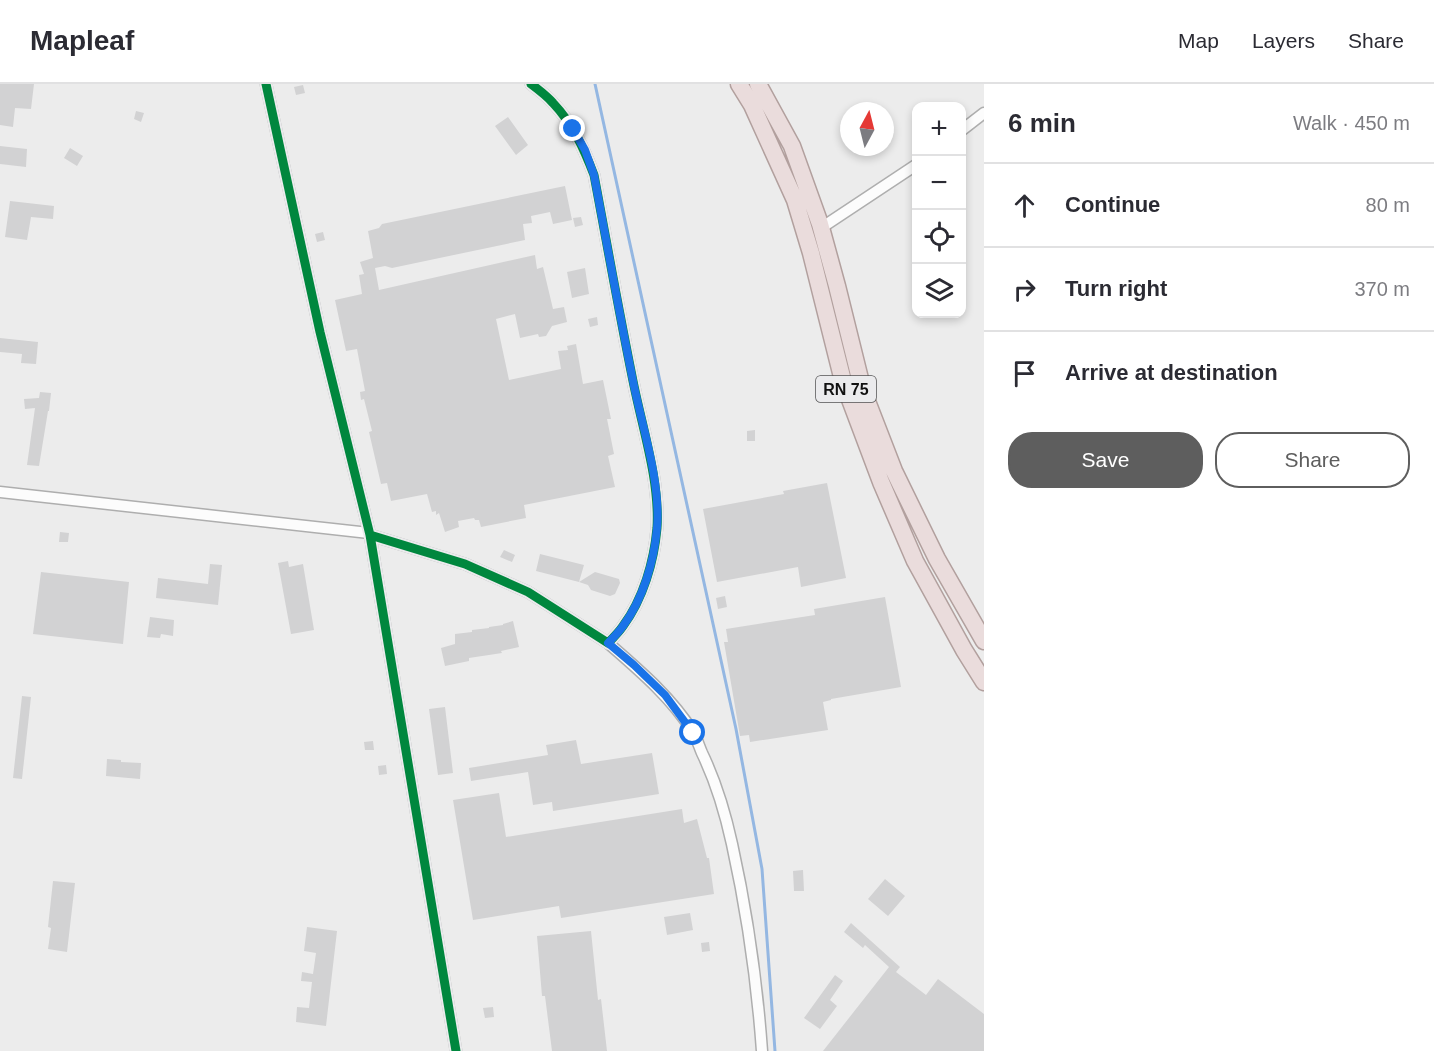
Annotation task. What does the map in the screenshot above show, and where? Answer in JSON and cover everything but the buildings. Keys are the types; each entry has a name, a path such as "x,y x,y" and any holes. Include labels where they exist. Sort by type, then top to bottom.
{"highway":[{"name":"RN 75","path":"739,84 752,105 795,200 811,253 843,381 881,482 915,561 984,682"},
{"name":"RN 75","path":"758,84 792,146 821,228 863,391 894,471 937,559 984,641"}],"street":[{"path":"266,84 320,332 370,534 456,1051"},
{"path":"531,84 554,104 573,129 585,150 594,175 656,497 657,527 646,579 636,605 623,627 608,643"},
{"path":"966,127 984,113"},
{"path":"821,228 912,168"},
{"path":"0,492 370,534 465,564 528,592 608,643 665,695 693,733 712,773 726,818 742,887 752,947 762,1051"}],"waterway":[{"path":"595,84 736,729 762,869 775,1051"}],"cycle path":[{"path":"266,84 320,332 370,535 456,1051"},
{"path":"370,535 465,564 528,592 608,643 620,630 642,592 653,554 657,528 656,492 594,175 582,146 566,119 551,100 531,84"}],"route":[{"path":"573,129 585,150 594,175 656,497 657,527 646,579 636,605 623,627 608,643 665,695 693,733"}]}
